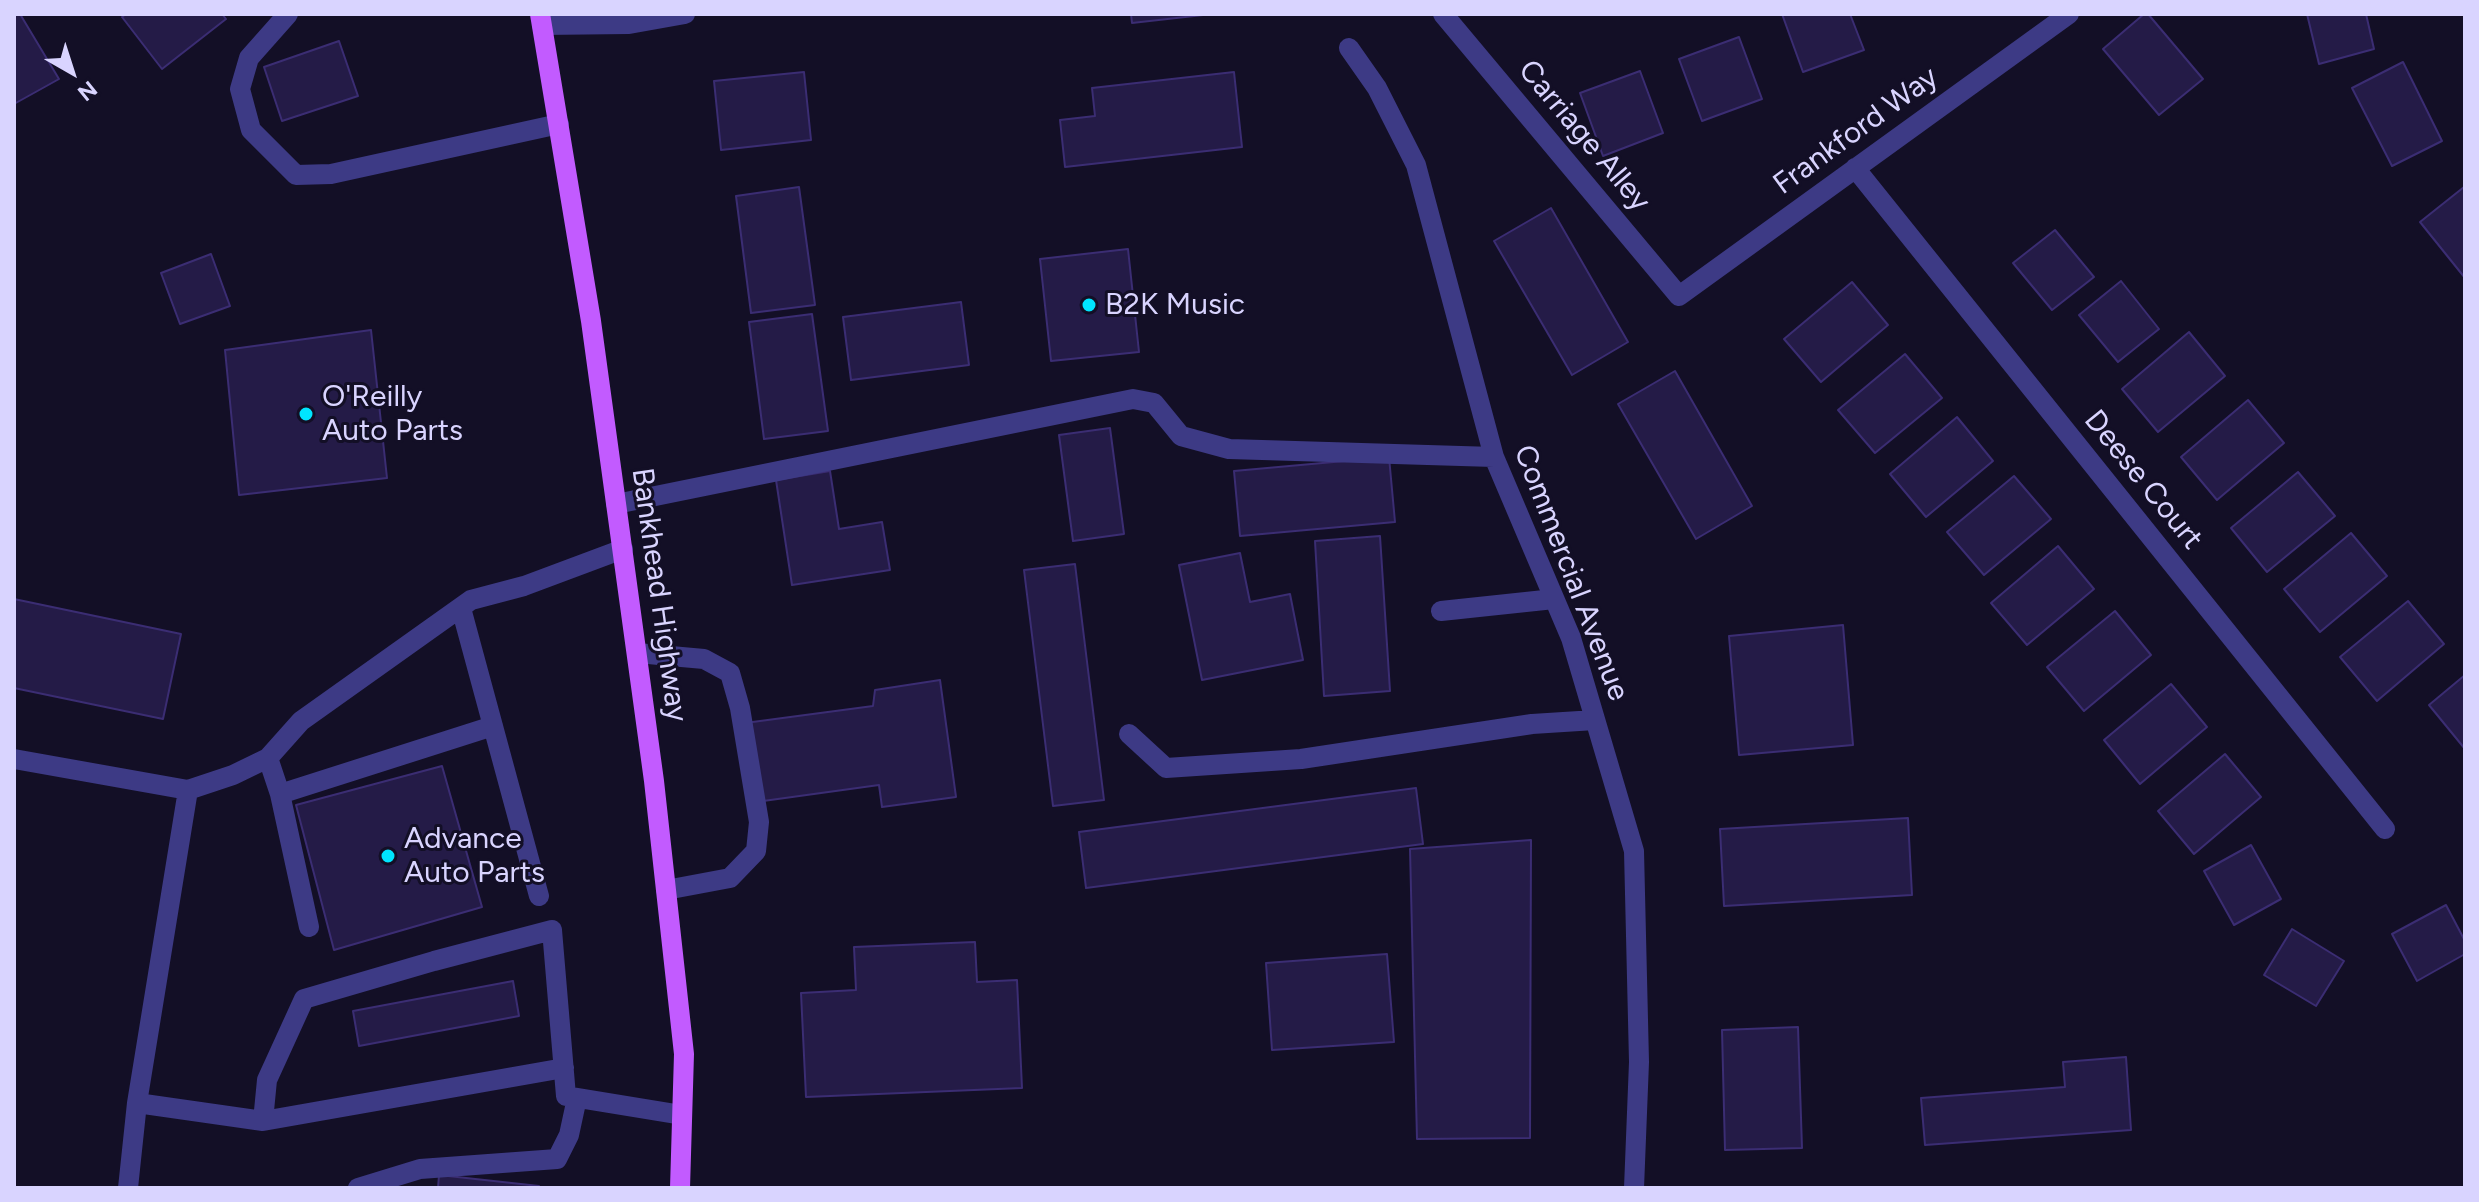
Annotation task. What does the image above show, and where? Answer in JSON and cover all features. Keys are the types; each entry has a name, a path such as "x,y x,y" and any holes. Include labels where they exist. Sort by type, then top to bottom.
{"main road":[{"name":"Bankhead Highway","path":"541,20 591,321 666,890 684,1054 680,1188"}],"street":[{"path":"288,14 249,58 240,89 251,130 296,175 331,174 559,124"},
{"path":"541,20 629,24 685,14"},
{"name":"Carriage Alley","path":"1443,14 1679,296"},
{"name":"Frankford Way","path":"1679,296 2069,14"},
{"name":"Commercial Avenue","path":"1349,48 1377,88 1416,165 1494,457 1571,638 1634,851 1639,1062 1634,1188"},
{"name":"Deese Court","path":"1855,168 2385,829"},
{"path":"616,504 1133,399 1154,403 1181,436 1229,449 1494,457"},
{"path":"14,759 188,790 233,775 268,758 301,721 471,600 524,586 623,549"},
{"path":"1441,611 1554,599"},
{"path":"461,608 539,896"},
{"path":"637,653 704,659 730,673 740,708 759,822 756,851 730,878 666,890"},
{"path":"1129,734 1166,768 1301,759 1532,724 1595,720"},
{"path":"280,794 493,726"},
{"path":"268,758 280,794 309,927"},
{"path":"128,1188 137,1103 188,790"},
{"path":"263,1121 267,1080 304,999 552,930 566,1096 682,1115"},
{"path":"137,1103 263,1121 564,1068"},
{"path":"358,1188 420,1169 557,1159 569,1135 577,1098"}],"building":[{"path":"14,14 20,14 59,79 14,104"},
{"path":"126,14 222,14 226,19 162,69 122,17"},
{"path":"1131,14 1212,14 1132,23"},
{"path":"1782,14 1850,14 1864,50 1803,72"},
{"path":"2144,14 2148,14 2203,79 2159,115 2103,49"},
{"path":"2307,14 2366,14 2374,49 2319,64"},
{"path":"1739,37 1762,99 1702,121 1679,59"},
{"path":"339,41 358,96 282,121 264,67"},
{"path":"2403,62 2442,141 2392,166 2352,88"},
{"path":"1640,71 1663,133 1603,156 1580,93"},
{"path":"804,72 811,140 721,150 714,81"},
{"path":"1234,72 1242,147 1065,167 1060,120 1095,116 1092,88"},
{"path":"799,187 815,305 751,313 736,196"},
{"path":"2465,188 2465,278 2420,222"},
{"path":"1551,208 1628,342 1572,375 1494,241"},
{"path":"2055,230 2094,277 2052,310 2013,263"},
{"name":"B2K Music","path":"1128,249 1139,352 1051,361 1040,259"},
{"path":"211,254 230,306 180,324 161,273"},
{"path":"2121,281 2159,329 2118,362 2079,315"},
{"path":"1852,282 1888,325 1821,382 1784,339"},
{"path":"961,302 969,365 851,380 843,317"},
{"path":"812,314 828,431 764,439 749,322"},
{"name":"O'Reilly Auto Parts","path":"371,330 387,478 239,495 225,350"},
{"path":"2189,332 2225,376 2158,432 2122,389"},
{"path":"1905,354 1942,398 1875,453 1838,410"},
{"path":"1675,371 1752,506 1696,539 1618,404"},
{"path":"2248,400 2284,443 2217,500 2181,457"},
{"path":"1957,417 1993,461 1926,517 1890,474"},
{"path":"1110,428 1124,534 1073,541 1059,435"},
{"path":"1389,457 1395,522 1240,536 1234,471"},
{"path":"830,471 839,529 882,522 890,570 792,585 776,480"},
{"path":"2298,472 2335,516 2267,572 2231,528"},
{"path":"2014,476 2051,519 1984,575 1947,532"},
{"path":"2351,533 2387,576 2320,632 2284,589"},
{"path":"1380,536 1390,691 1324,696 1315,541"},
{"path":"2058,546 2094,589 2027,645 1991,603"},
{"path":"1240,553 1250,602 1290,594 1303,660 1202,680 1179,565"},
{"path":"1075,564 1104,800 1053,806 1024,570"},
{"path":"14,599 181,634 163,719 14,688"},
{"path":"2408,601 2444,644 2377,701 2340,657"},
{"path":"2115,611 2151,655 2084,711 2047,667"},
{"path":"1843,625 1853,745 1739,755 1729,636"},
{"path":"2465,675 2465,749 2429,705"},
{"path":"940,680 956,797 882,807 879,785 756,802 745,723 873,706 875,690"},
{"path":"2171,684 2207,727 2140,784 2104,740"},
{"path":"2225,754 2261,797 2194,854 2158,811"},
{"name":"Advance Auto Parts","path":"442,766 482,907 334,950 296,805"},
{"path":"1416,788 1423,844 1086,888 1079,832"},
{"path":"1908,818 1912,895 1724,906 1720,829"},
{"path":"1531,840 1530,1138 1417,1139 1410,849"},
{"path":"2251,845 2281,899 2234,925 2204,871"},
{"path":"2446,905 2465,941 2465,954 2417,981 2392,934"},
{"path":"2292,929 2344,961 2316,1006 2264,975"},
{"path":"975,942 977,982 1017,980 1022,1088 806,1097 801,993 856,990 854,947"},
{"path":"1387,954 1394,1042 1272,1050 1266,963"},
{"path":"513,981 519,1016 359,1046 353,1011"},
{"path":"1798,1027 1802,1148 1725,1150 1722,1030"},
{"path":"2126,1057 2131,1130 1925,1145 1921,1098 2065,1087 2063,1062"},
{"path":"439,1175 539,1186 539,1188 438,1188"}],"place":[{"name":"B2K Music","path":"1089,305"},
{"name":"O'Reilly Auto Parts","path":"306,414"},
{"name":"Advance Auto Parts","path":"388,856"}]}
